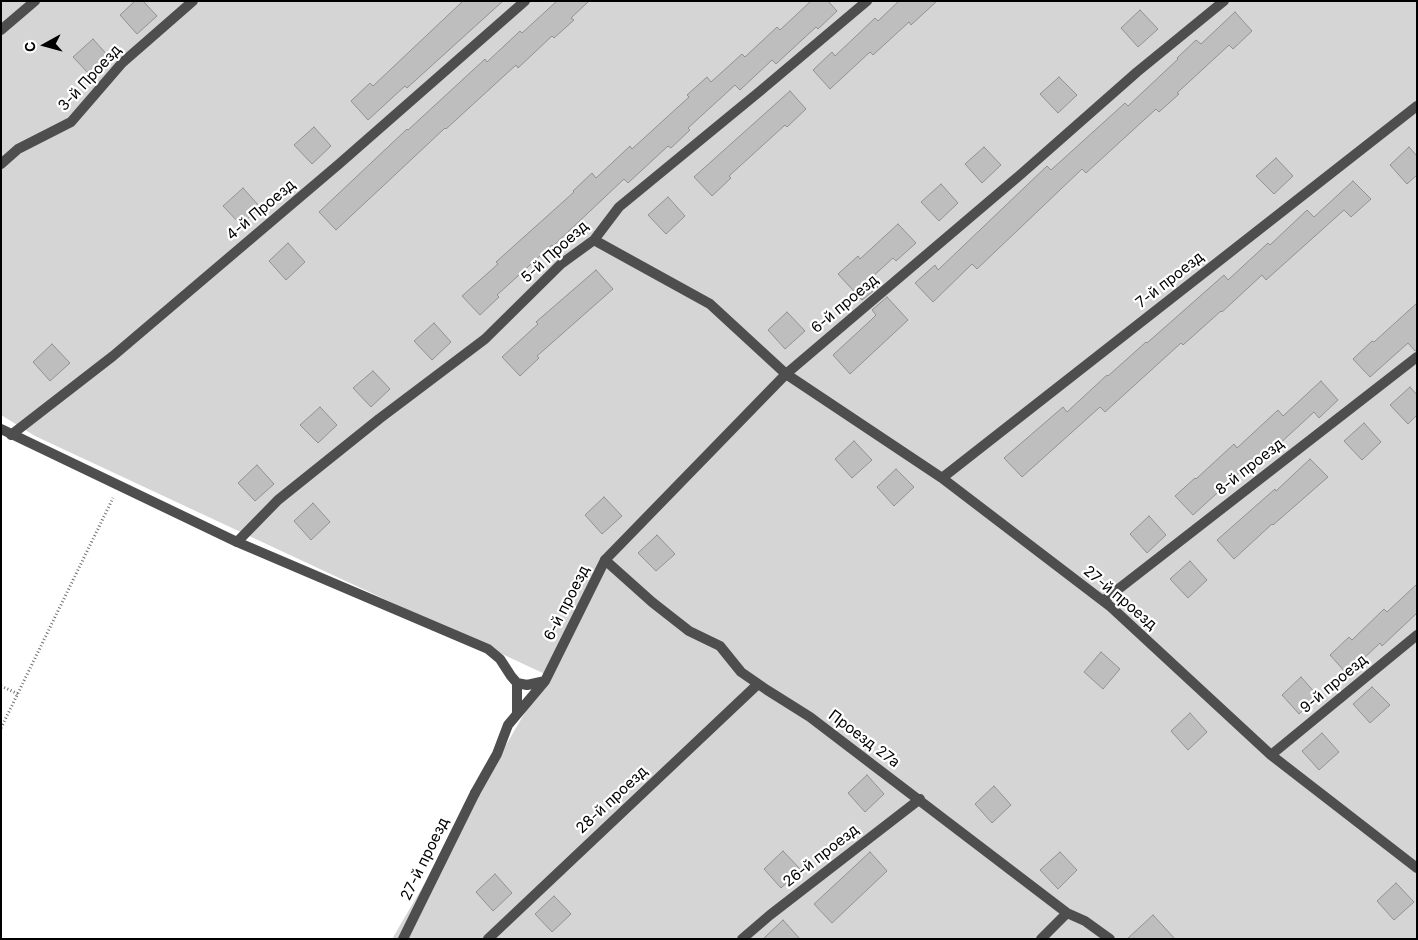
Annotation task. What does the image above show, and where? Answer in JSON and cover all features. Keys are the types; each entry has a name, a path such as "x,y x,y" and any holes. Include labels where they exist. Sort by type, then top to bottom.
{"street":[{"path":"1,30 35,1"},
{"name":"3-й Проезд","path":"1,164 18,149 71,122 122,63 193,1"},
{"name":"4-й Проезд","path":"11,435 113,356 339,164 525,1"},
{"name":"5-й Проезд","path":"237,542 278,500 379,419 485,339 561,264 594,240 618,207 867,1"},
{"name":"6-й проезд","path":"517,713 545,681 605,560 786,374 1020,175 1137,72 1224,1"},
{"name":"7-й проезд","path":"942,478 1417,106"},
{"name":"27-й проезд","path":"594,240 710,304 786,374 942,478 1103,601 1271,755 1417,868"},
{"name":"8-й проезд","path":"1103,601 1417,358"},
{"path":"1,429 237,542 488,649 500,659 510,676 517,683 527,685 545,681"},
{"name":"Проезд 27а","path":"605,560 652,602 689,630 720,646 741,672 810,717 1068,913 1085,921 1110,939"},
{"name":"9-й проезд","path":"1271,755 1417,635"},
{"path":"517,683 517,713"},
{"name":"28-й проезд","path":"488,939 758,684"},
{"name":"27-й проезд","path":"403,939 475,793 498,754 508,724 517,713"},
{"name":"26-й проезд","path":"742,939 770,915 920,799"},
{"path":"1041,939 1068,913"}],"path":[{"path":"1,728 119,486"},
{"path":"1,686 18,694"}],"shaded area":[{"path":"1,1 1417,1 1417,939 392,939 547,675 35,436 1,415"}],"building":[{"path":"135,1 143,1 157,16 137,34 120,15"},
{"path":"463,1 503,1 407,88 405,86 368,120 351,101 370,83 373,86"},
{"path":"557,1 589,1 571,18 574,20 554,38 552,36 518,68 516,65 445,128 336,230 319,212 485,59 487,62 520,31 522,33"},
{"path":"811,1 828,1 837,11 818,29 816,27 776,64 772,60 740,90 735,85 688,128 690,130 671,148 668,146 628,183 624,179 553,246 497,295 499,297 480,315 462,296 592,173 596,178 630,146 632,149 689,97 687,95 707,77 711,82 742,54 745,57 777,27 780,30"},
{"path":"899,1 937,1 911,25 909,22 873,55 870,52 830,89 813,70 832,52 835,56 875,18 878,21"},
{"path":"1140,10 1158,29 1138,47 1121,28"},
{"path":"1235,12 1252,31 1233,49 1229,45 1159,112 1156,109 1086,173 1082,169 977,269 972,264 933,302 915,283 935,265 938,270 1047,166 1051,170 1125,103 1128,106 1196,40 1201,44"},
{"path":"93,39 110,58 91,76 73,57"},
{"path":"1059,77 1077,95 1058,113 1040,94"},
{"path":"790,91 806,109 787,127 785,125 729,176 731,178 712,196 694,177"},
{"path":"314,127 331,146 312,164 294,145"},
{"path":"984,147 1001,165 982,183 965,164"},
{"path":"1409,147 1417,156 1417,175 1407,184 1390,165"},
{"path":"1276,158 1293,176 1274,194 1256,176"},
{"path":"1353,181 1371,199 1351,217 1344,210 1266,280 1262,275 1183,345 1181,343 1105,412 1100,407 1022,477 1004,458 1063,407 1067,412 1107,375 1147,343 1224,275 1228,280 1268,243 1270,245 1307,210 1314,217"},
{"path":"941,184 958,203 939,221 921,202"},
{"path":"243,188 260,207 241,225 223,206"},
{"path":"668,197 685,216 666,234 648,215"},
{"path":"898,224 916,243 896,261 893,258 870,279 878,287 862,300 838,274 858,256 860,259"},
{"path":"288,243 305,262 286,280 269,261"},
{"path":"596,270 613,289 537,356 539,358 520,376 502,357 538,324 536,322"},
{"path":"887,297 908,320 850,374 833,355 876,315 872,310"},
{"path":"1417,303 1417,350 1415,351 1408,343 1370,377 1353,359"},
{"path":"787,312 805,331 785,349 768,330"},
{"path":"434,323 451,342 432,360 414,341"},
{"path":"52,344 70,363 50,381 33,362"},
{"path":"373,371 390,389 371,407 353,388"},
{"path":"1321,381 1338,400 1319,418 1314,412 1276,447 1272,443 1193,515 1175,496 1234,444 1237,448 1278,410 1283,416"},
{"path":"1410,387 1417,395 1417,415 1408,424 1390,405"},
{"path":"320,407 337,425 318,443 300,425"},
{"path":"1364,423 1381,442 1362,460 1344,441"},
{"path":"854,441 872,460 852,478 835,459"},
{"path":"1310,459 1328,477 1234,559 1217,540 1275,489 1276,491"},
{"path":"257,465 274,484 255,501 238,483"},
{"path":"896,469 914,487 894,506 877,487"},
{"path":"604,497 622,516 602,534 585,515"},
{"path":"313,503 330,522 311,540 294,521"},
{"path":"1149,516 1166,535 1147,553 1130,534"},
{"path":"657,535 675,554 656,571 638,553"},
{"path":"1190,561 1207,580 1188,598 1170,579"},
{"path":"1417,584 1417,613 1382,646 1380,643 1347,674 1330,655 1349,637 1352,640 1384,609 1387,612"},
{"path":"1101,652 1120,669 1103,689 1084,672"},
{"path":"1301,677 1318,696 1299,714 1282,695"},
{"path":"1372,687 1390,705 1370,723 1353,704"},
{"path":"1190,713 1207,732 1188,750 1171,731"},
{"path":"1322,733 1339,752 1319,770 1302,751"},
{"path":"867,775 884,794 865,812 848,793"},
{"path":"994,786 1011,805 992,823 975,804"},
{"path":"783,851 801,870 781,888 764,869"},
{"path":"870,852 887,871 832,923 814,904"},
{"path":"1060,852 1077,870 1058,889 1040,870"},
{"path":"495,874 512,893 493,911 476,892"},
{"path":"1396,883 1414,902 1394,920 1377,901"},
{"path":"554,896 571,914 552,932 535,914"},
{"path":"1153,915 1175,939 1127,939"},
{"path":"783,920 800,939 763,939"}]}
